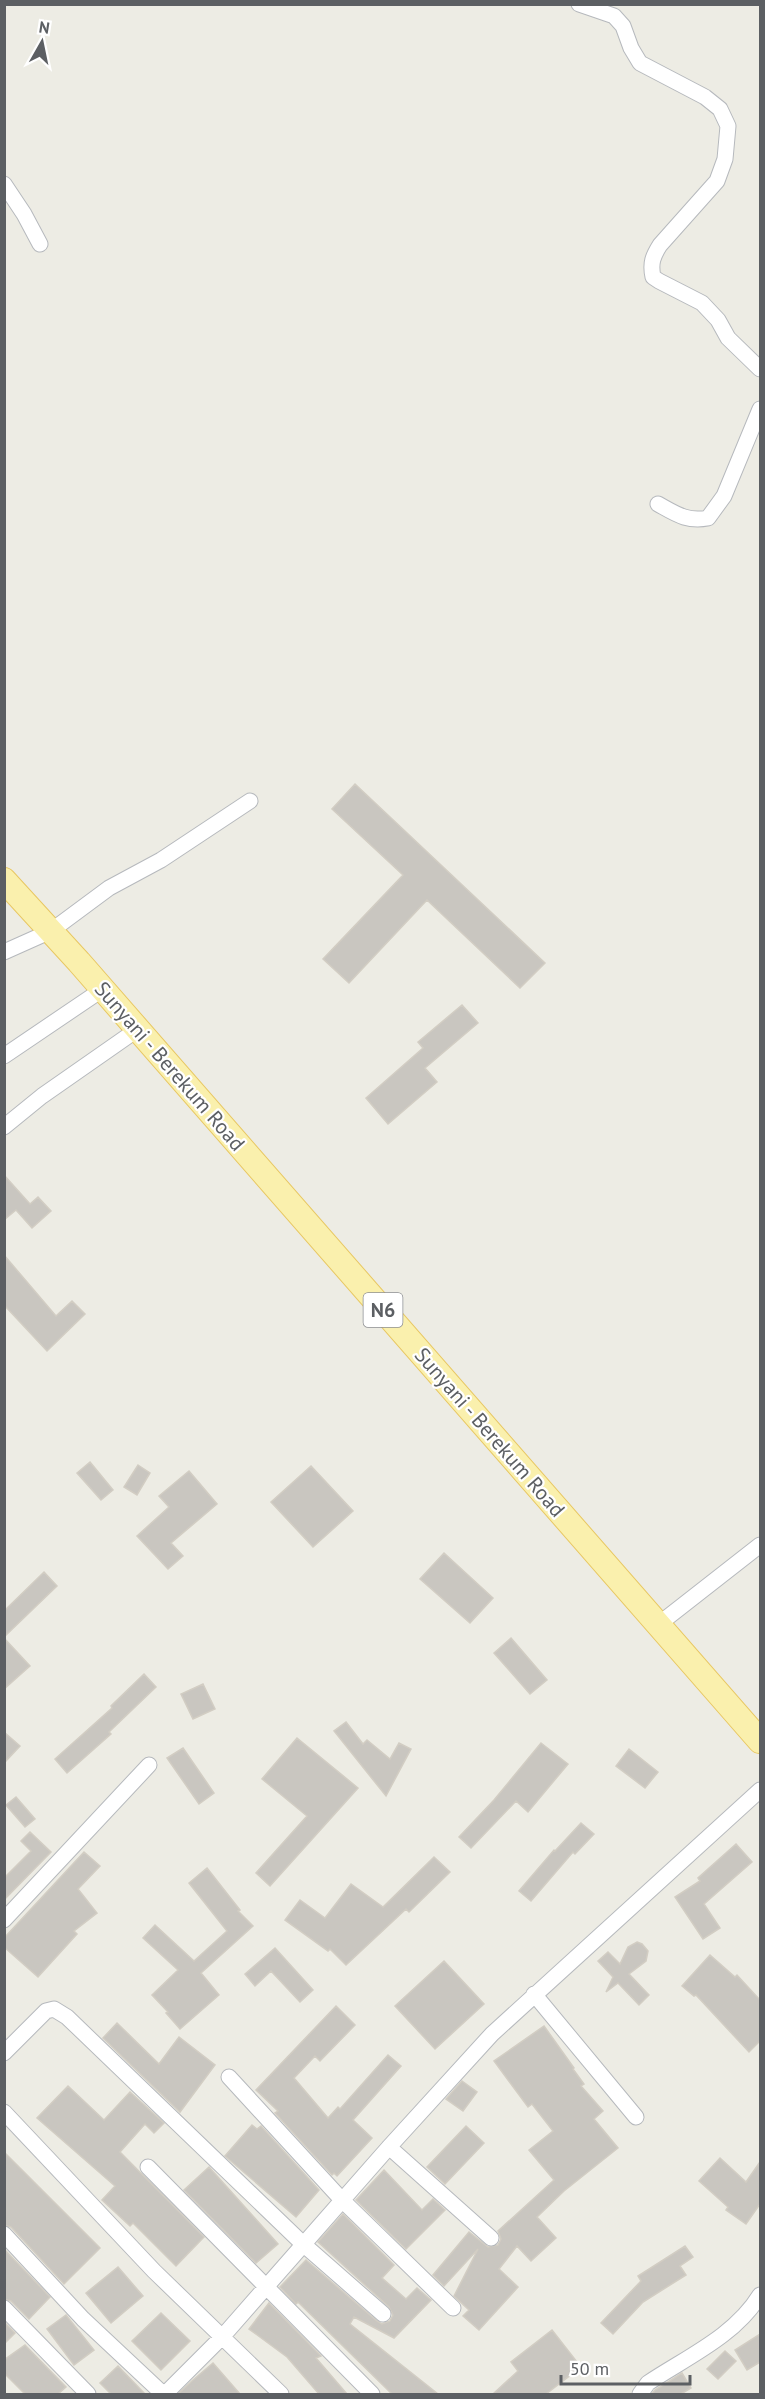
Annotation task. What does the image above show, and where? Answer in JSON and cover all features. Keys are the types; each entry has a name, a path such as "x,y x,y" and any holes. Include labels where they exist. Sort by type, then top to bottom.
{"main road":[{"name":"Sunyani - Berekum Road","path":"4,880 103,989 760,1741"}],"street":[{"path":"579,4 614,16 623,26 631,48 640,63 705,97 720,109 728,126 725,159 717,181 660,245 653,256 651,267 653,277 702,303 718,320 728,338 760,369"},
{"path":"4,184 40,244"},
{"path":"658,504 682,518 694,520 708,518 724,496 760,409"},
{"path":"4,952 51,931 109,888 161,860 250,801"},
{"path":"4,1056 103,989"},
{"path":"4,1127 42,1096 138,1029"},
{"path":"659,1624 760,1545"},
{"path":"4,1920 149,1765"},
{"path":"4,2234 83,2319 164,2394 223,2336 389,2146 492,2034 760,1790"},
{"path":"534,1994 636,2117"},
{"path":"4,2053 46,2011 54,2009 68,2017 303,2244 383,2314"},
{"path":"229,2077 342,2200 453,2308"},
{"path":"4,2112 154,2271 281,2394"},
{"path":"389,2146 491,2238"},
{"path":"148,2167 372,2394"},
{"path":"640,2394 648,2383 722,2337 754,2306 760,2295"},
{"path":"4,2308 88,2394"}],"building":[{"path":"355,784 545,963 520,988 427,900 349,983 323,959 403,875 332,809"},
{"path":"462,1005 478,1023 425,1068 437,1082 388,1124 366,1098 423,1048 418,1042"},
{"path":"4,1175 30,1204 38,1197 51,1211 32,1228 16,1210 4,1220"},
{"path":"4,1255 56,1316 72,1301 85,1314 47,1351 4,1305"},
{"path":"90,1462 113,1490 101,1500 77,1473"},
{"path":"138,1465 150,1473 137,1495 124,1487"},
{"path":"311,1466 353,1511 313,1547 271,1502"},
{"path":"189,1471 217,1504 171,1543 183,1556 168,1569 137,1536 169,1507 159,1496"},
{"path":"444,1553 493,1598 470,1623 420,1579"},
{"path":"44,1572 57,1586 4,1637 4,1611"},
{"path":"4,1638 30,1666 4,1689"},
{"path":"511,1638 547,1680 530,1694 494,1653"},
{"path":"144,1674 156,1687 109,1732 111,1734 67,1773 55,1759 112,1708 111,1706"},
{"path":"203,1684 215,1709 193,1719 181,1694"},
{"path":"346,1722 363,1744 367,1740 390,1759 399,1743 411,1749 386,1796 334,1731"},
{"path":"4,1732 20,1746 4,1763"},
{"path":"297,1738 358,1788 270,1886 256,1873 307,1816 262,1779"},
{"path":"541,1743 568,1764 528,1812 516,1801 471,1848 459,1837 494,1800"},
{"path":"183,1748 214,1793 199,1804 167,1758"},
{"path":"629,1749 658,1772 645,1788 616,1766"},
{"path":"16,1797 35,1819 25,1827 6,1805"},
{"path":"581,1823 594,1834 575,1854 573,1852 531,1901 519,1891"},
{"path":"30,1832 51,1852 4,1900 4,1878 31,1851 21,1841"},
{"path":"736,1844 752,1862 704,1904 720,1928 703,1939 675,1897 700,1881 698,1878"},
{"path":"84,1852 100,1866 78,1889 97,1913 74,1931 77,1934 38,1977 4,1947 4,1938"},
{"path":"434,1857 450,1872 409,1912 406,1909 346,1965 330,1949 328,1951 285,1920 300,1900 325,1918 351,1884 383,1907"},
{"path":"207,1868 240,1910 238,1911 253,1926 201,1973 219,1995 180,2029 152,1995 178,1970 143,1938 155,1925 194,1961 227,1931 189,1883"},
{"path":"637,1942 648,1951 646,1961 629,1974 649,1995 639,2005 618,1983 606,1992 613,1977 598,1961 608,1952 620,1964 628,1947"},
{"path":"275,1948 313,1990 300,2002 271,1971 255,1986 245,1974"},
{"path":"710,1955 735,1977 737,1975 760,2000 760,2041 749,2052 696,1995 694,1996 682,1986"},
{"path":"444,1961 484,2004 435,2049 395,2006"},
{"path":"336,2006 355,2025 320,2061 315,2056 294,2078 328,2118 338,2107 340,2109 388,2055 401,2066 353,2120 372,2138 337,2176 334,2173 332,2175 275,2113 278,2111 256,2090"},
{"path":"117,2023 159,2064 179,2037 215,2065 180,2112 103,2038"},
{"path":"544,2026 584,2084 581,2086 603,2111 594,2119 618,2148 564,2191 537,2217 556,2238 531,2261 517,2246 499,2269 518,2287 479,2330 463,2316 469,2310 454,2296 478,2249 444,2286 433,2275 469,2232 488,2247 498,2245 501,2239 498,2231 554,2180 529,2150 553,2131 532,2104 528,2107 494,2061"},
{"path":"462,2081 477,2092 463,2111 446,2099"},
{"path":"68,2086 104,2120 130,2092 164,2123 154,2133 145,2124 120,2152 204,2237 176,2266 133,2223 130,2226 102,2200 115,2186 37,2118"},
{"path":"252,2125 257,2129 261,2126 319,2190 296,2217 225,2156"},
{"path":"466,2126 484,2143 445,2184 427,2167"},
{"path":"4,2152 100,2248 64,2284 11,2227 4,2225"},
{"path":"720,2158 746,2182 760,2162 760,2204 746,2224 726,2210 728,2207 699,2181"},
{"path":"209,2167 278,2244 256,2263 184,2190"},
{"path":"384,2170 422,2210 433,2199 445,2210 406,2249 356,2200"},
{"path":"343,2214 394,2265 382,2278 406,2299 417,2288 431,2300 394,2338 354,2317 350,2324 438,2394 392,2394 280,2287 306,2260 377,2321 382,2324 390,2321 393,2315 389,2307 318,2242"},
{"path":"685,2246 693,2257 680,2266 686,2275 643,2302 613,2334 601,2323 641,2281 638,2276"},
{"path":"4,2249 50,2297 29,2319 11,2301 4,2299"},
{"path":"118,2267 143,2296 111,2323 86,2293"},
{"path":"269,2303 321,2356 316,2358 347,2394 319,2394 287,2357 249,2329"},
{"path":"161,2313 190,2341 161,2370 132,2341"},
{"path":"66,2315 94,2350 74,2365 47,2329"},
{"path":"4,2322 15,2333 4,2344"},
{"path":"552,2330 581,2367 546,2394 493,2394 518,2371 511,2362"},
{"path":"760,2334 760,2362 747,2370 735,2350"},
{"path":"25,2345 66,2387 58,2394 25,2394 4,2373 4,2360"},
{"path":"725,2351 736,2361 718,2379 707,2369"},
{"path":"213,2363 240,2394 178,2394 193,2380"},
{"path":"118,2366 145,2394 111,2394 100,2383"},
{"path":"682,2373 691,2388 681,2394 652,2394 655,2390"}]}
